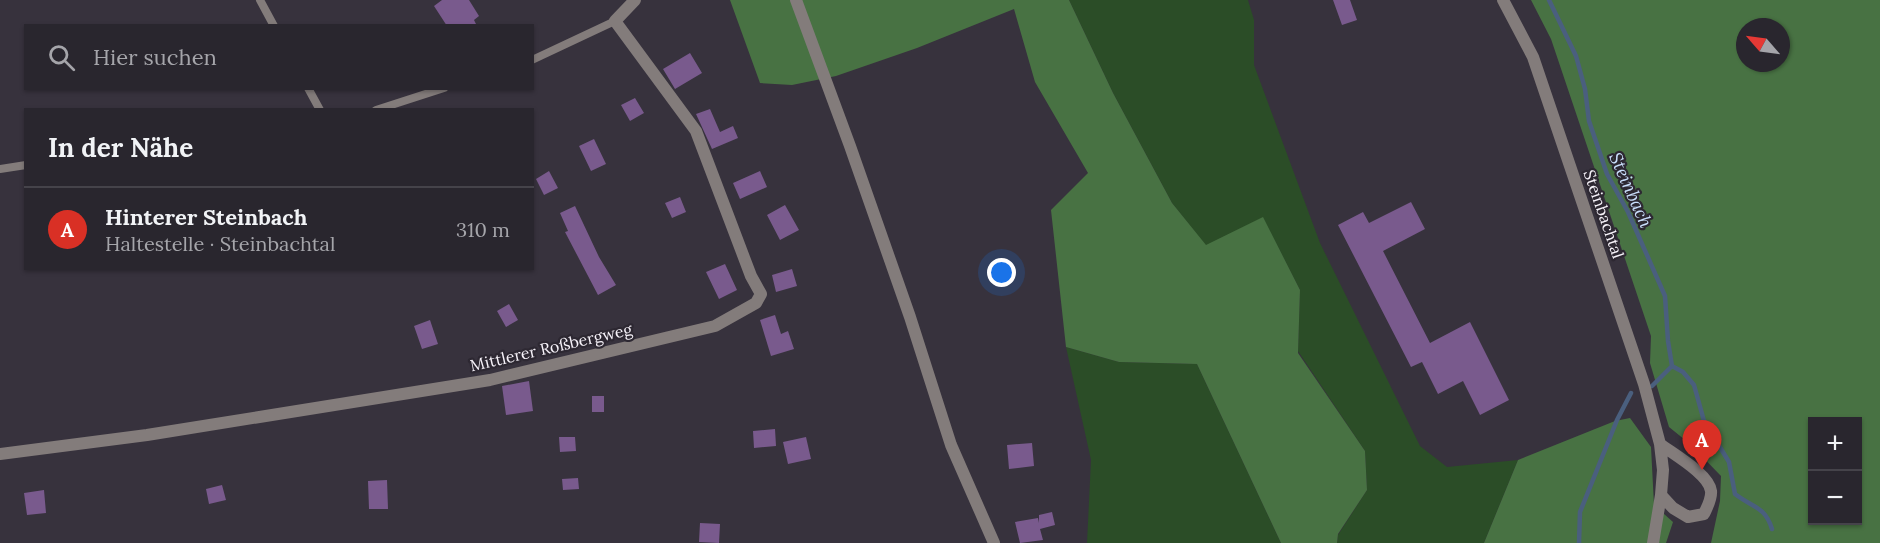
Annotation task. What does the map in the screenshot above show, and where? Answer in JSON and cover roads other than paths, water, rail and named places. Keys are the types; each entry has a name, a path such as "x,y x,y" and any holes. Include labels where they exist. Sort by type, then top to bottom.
{"street":[{"path":"615,21 635,0"},
{"path":"796,0 910,317 951,445 993,543"},
{"name":"Steinbachtal","path":"1503,0 1533,57 1644,384 1660,444 1663,471 1653,543"},
{"name":"Mittlerer Roßbergweg","path":"0,454 159,433 490,380 715,326 756,303 761,294 751,276 696,131 615,21"},
{"path":"1660,444 1700,474 1711,489 1711,496 1704,513 1689,517 1673,508 1661,495"}],"lane":[{"path":"260,0 273,24"},
{"path":"534,59 615,21"},
{"path":"309,90 319,108"},
{"path":"382,108 438,90"},
{"path":"0,169 24,165"}],"waterway":[{"name":"Steinbach","path":"1549,0 1576,56 1585,89 1589,121 1607,174 1628,212 1665,296 1672,366 1652,386"},
{"path":"1672,366 1683,372 1694,385 1704,421 1729,462 1735,494 1758,508 1766,516 1772,529"},
{"name":"Steinbach","path":"1579,543 1580,512 1617,420 1631,393"}],"place":[{"name":"Hinterer Steinbach","path":"1702,470"}]}
